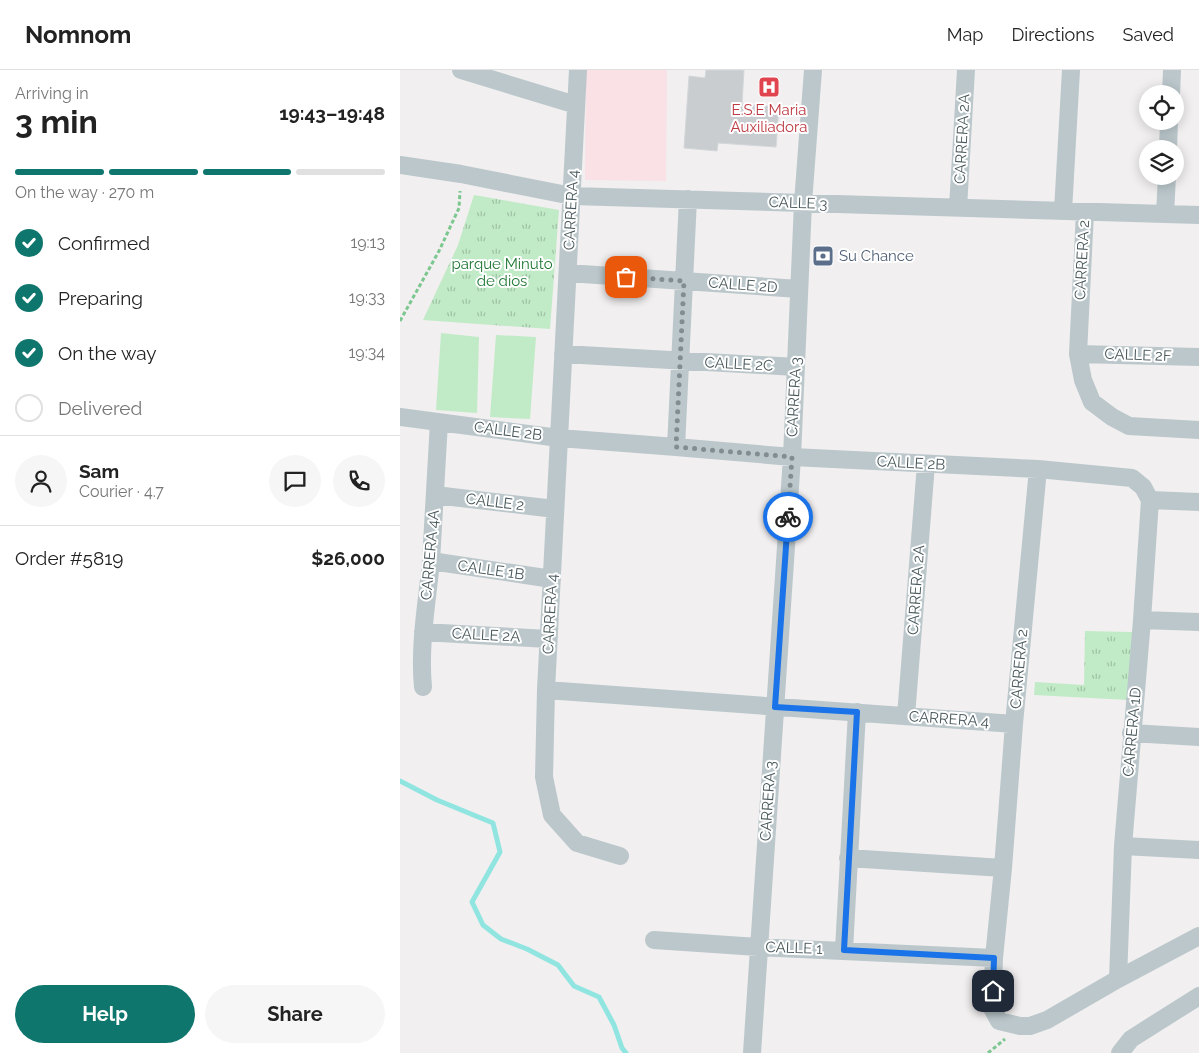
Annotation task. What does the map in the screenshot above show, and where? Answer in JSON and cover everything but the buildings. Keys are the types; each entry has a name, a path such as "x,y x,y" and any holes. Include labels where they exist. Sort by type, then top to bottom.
{"street":[{"path":"461,70 576,105"},
{"name":"CARRERA 4","path":"578,70 546,690 1014,724"},
{"name":"CARRERA 3","path":"752,1053 792,457 803,203 813,70"},
{"name":"CARRERA 2A","path":"958,208 966,70"},
{"name":"CARRERA 2","path":"1063,211 1071,70"},
{"path":"1171,85 1172,70"},
{"name":"CALLE 3","path":"400,164 572,196 1199,215"},
{"path":"1165,214 1167,185"},
{"path":"676,447 688,199"},
{"name":"CARRERA 2","path":"1085,212 1078,354 1083,380 1092,402 1129,426 1199,430"},
{"name":"CALLE 2D","path":"568,273 799,289"},
{"name":"CALLE 2C","path":"563,354 796,367"},
{"name":"CALLE 2F","path":"1078,354 1199,357"},
{"name":"CALLE 2B","path":"400,417 559,438 792,457 1038,469 1132,478 1146,493"},
{"name":"CARRERA 4A","path":"424,687 422,663 423,632 431,562 439,422"},
{"name":"CARRERA 2A","path":"906,716 926,464"},
{"name":"CARRERA 2","path":"1038,469 1014,724 1004,868 994,958 992,1008 999,1021 1020,1026 1030,1026 1047,1020 1118,979"},
{"path":"1146,493 1199,502"},
{"name":"CARRERA 1D","path":"1118,979 1123,846 1142,620 1146,493"},
{"name":"CALLE 2","path":"435,495 555,509"},
{"name":"CALLE 1B","path":"431,562 552,579"},
{"path":"1142,620 1199,622"},
{"name":"CALLE 2A","path":"423,632 548,639"},
{"path":"546,690 544,776 552,815 577,843 620,856"},
{"path":"844,950 857,712"},
{"path":"1131,733 1199,737"},
{"path":"1123,846 1199,850"},
{"path":"848,858 1004,868"},
{"path":"1118,979 1199,936"},
{"name":"CALLE 1","path":"654,940 994,958"},
{"path":"1120,1053 1131,1039 1199,996"}],"path":[{"path":"400,321 459,208 461,174"}],"shaded area":[{"path":"586,70 667,70 666,181 585,180"}],"green space":[{"name":"parque Minuto de dios","path":"474,195 559,210 550,329 423,320 458,245"},
{"path":"441,333 479,337 477,413 436,410"},
{"path":"496,335 536,337 530,419 490,417"},
{"path":"1085,631 1132,632 1129,700 1034,695 1035,682 1084,685"}],"waterway":[{"path":"400,781 437,800 493,823 500,852 472,902 483,925 501,939 527,949 558,965 574,986 599,997 626,1053"}],"way so far":[{"path":"626,277 684,281 676,447 792,457 788,517"}],"place":[{"name":"E.S.E Maria Auxiliadora","path":"769,87"},
{"name":"Su Chance","path":"823,256"}],"route":[{"path":"788,517 775,707 857,712 844,950 994,958 993,991"}]}
